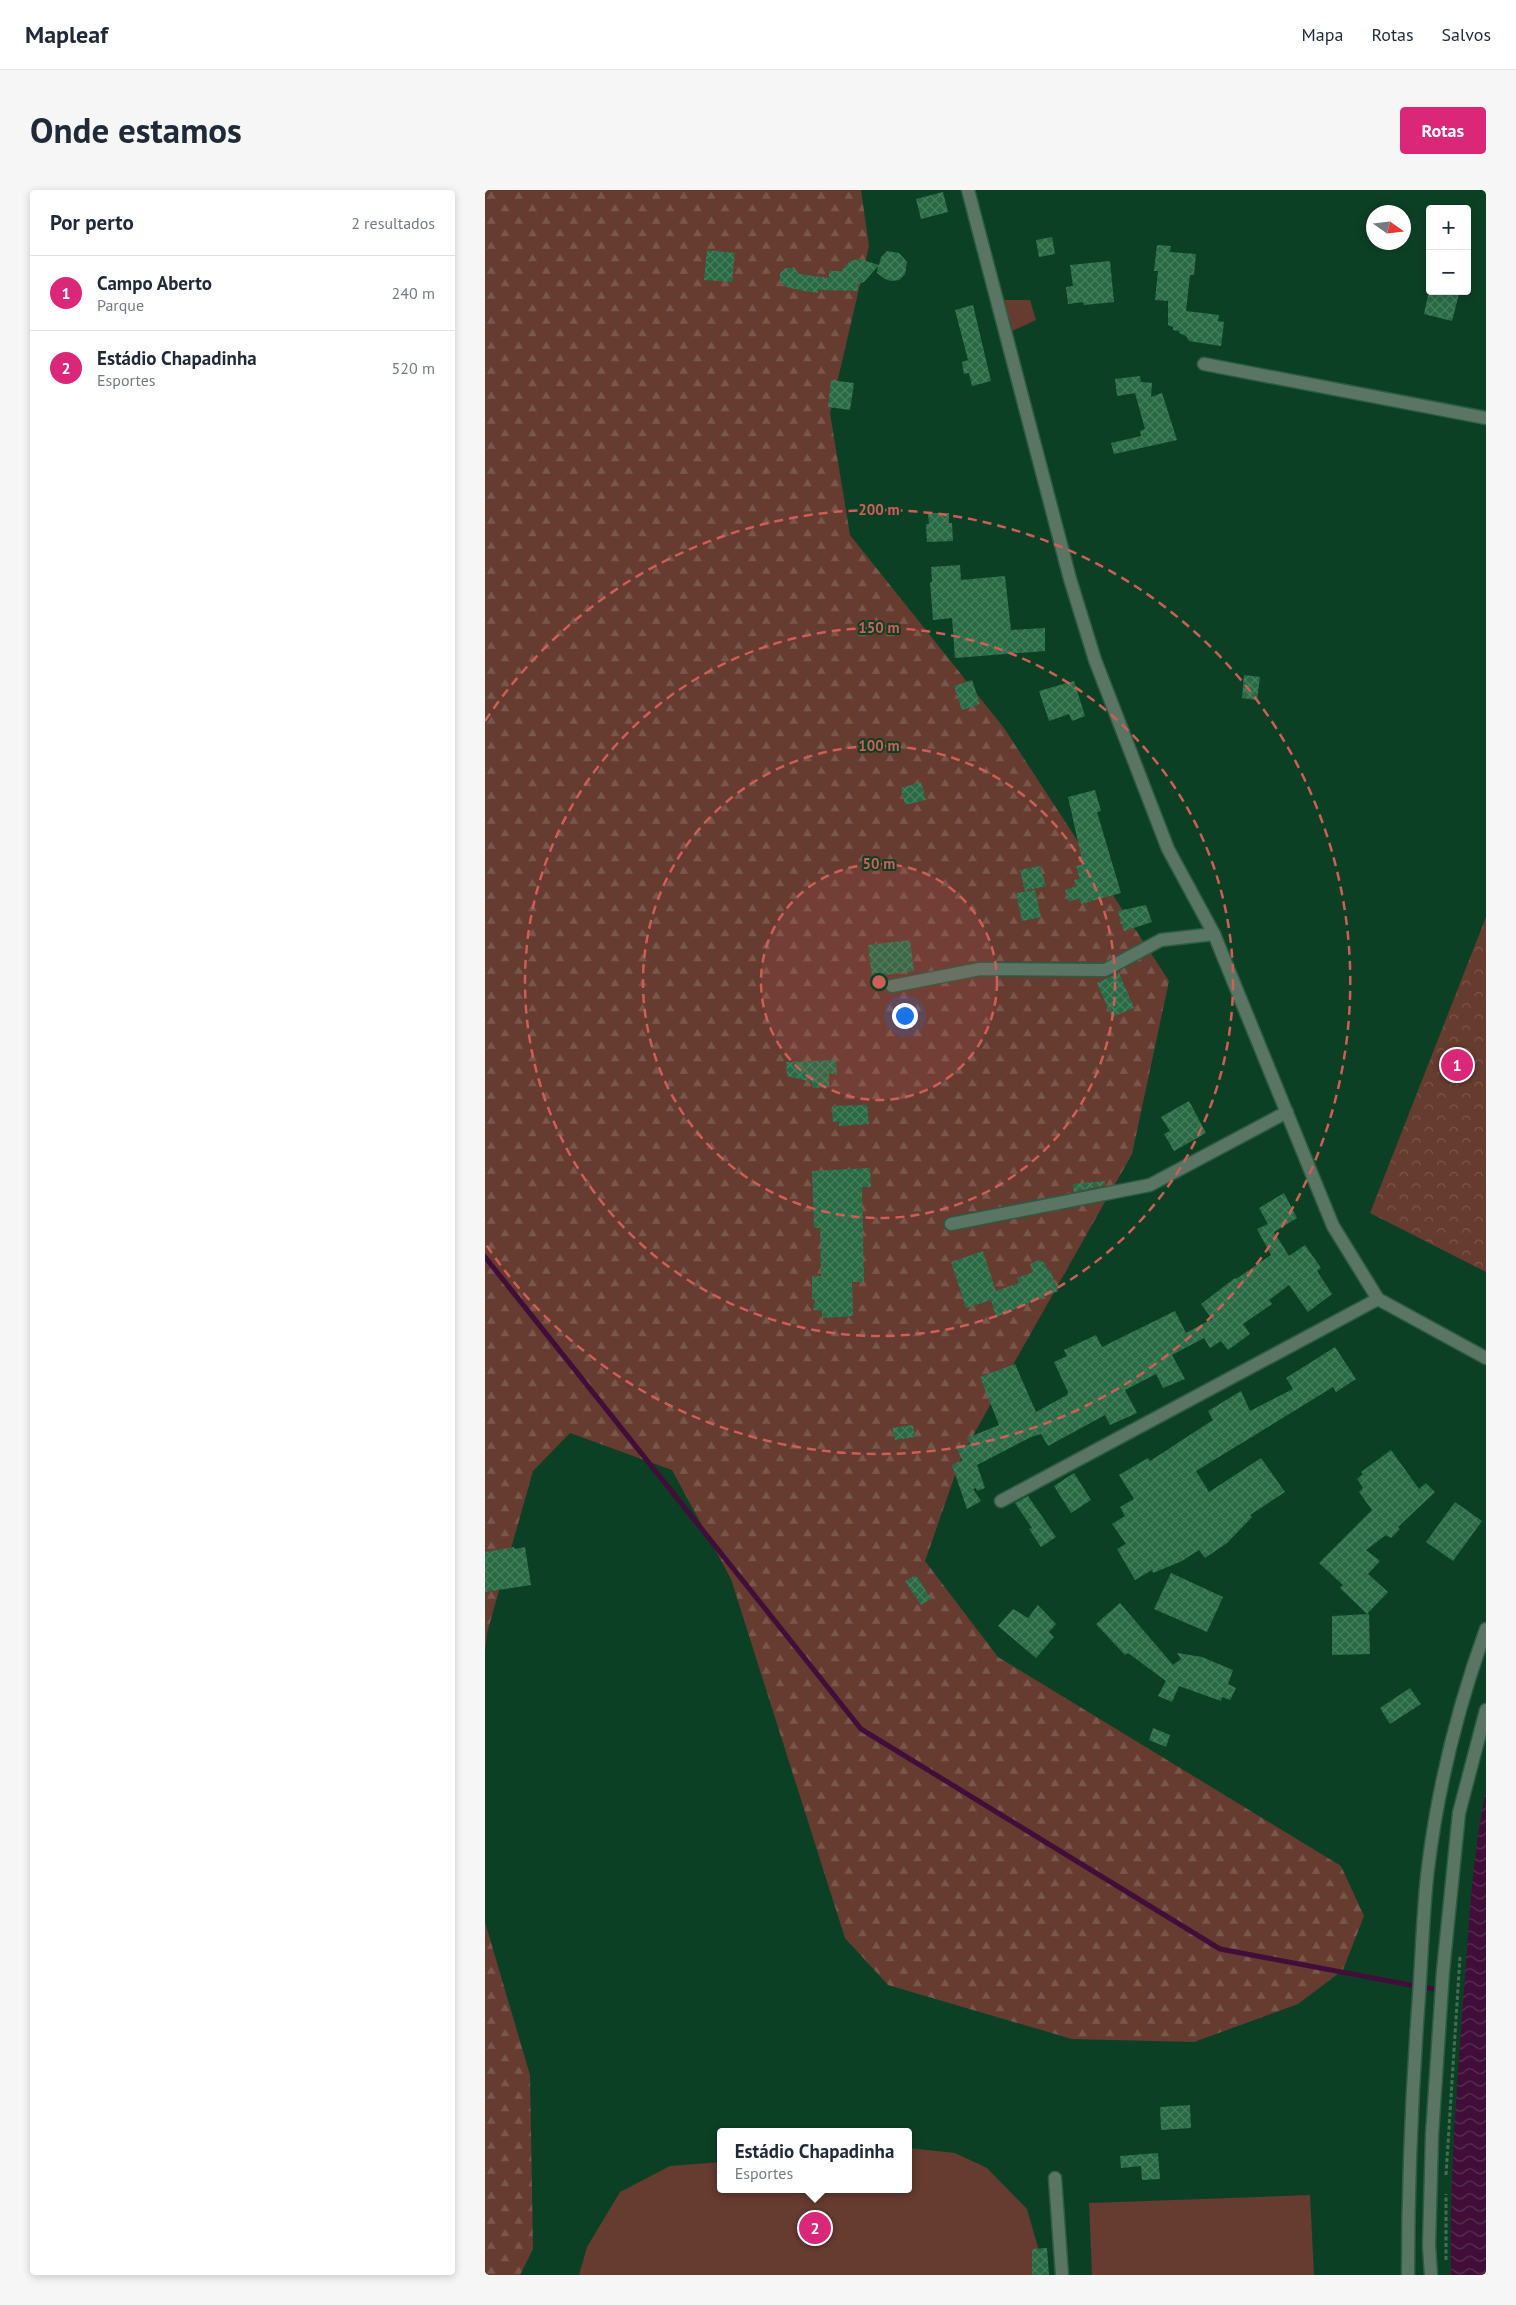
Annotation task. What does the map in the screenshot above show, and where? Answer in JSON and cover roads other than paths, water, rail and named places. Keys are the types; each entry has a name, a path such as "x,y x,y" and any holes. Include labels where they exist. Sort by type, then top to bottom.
{"street":[{"path":"968,190 1084,627 1168,849 1214,934 1333,1226 1378,1299 1486,1358"},
{"path":"1204,364 1486,418"},
{"path":"892,986 980,969 1105,970 1161,940 1214,934"},
{"path":"951,1224 1150,1185 1287,1112"},
{"path":"1001,1501 1378,1299"},
{"path":"1408,2275 1407,2184 1428,1868 1438,1806 1452,1740 1486,1629"},
{"path":"1431,2275 1429,2246 1432,2135 1443,1971 1459,1813 1486,1710"},
{"path":"1055,2178 1061,2275"}],"water":[{"path":"1486,1790 1486,2275 1451,2275 1452,2168 1459,2061 1472,1890 1477,1840"}],"waterway":[{"path":"485,1257 861,1729 1220,1949 1410,1985"},
{"path":"1428,1988 1433,1989"}],"place":[{"name":"Campo Aberto","path":"1457,1065"},
{"name":"Estádio Chapadinha","path":"815,2228"}]}
